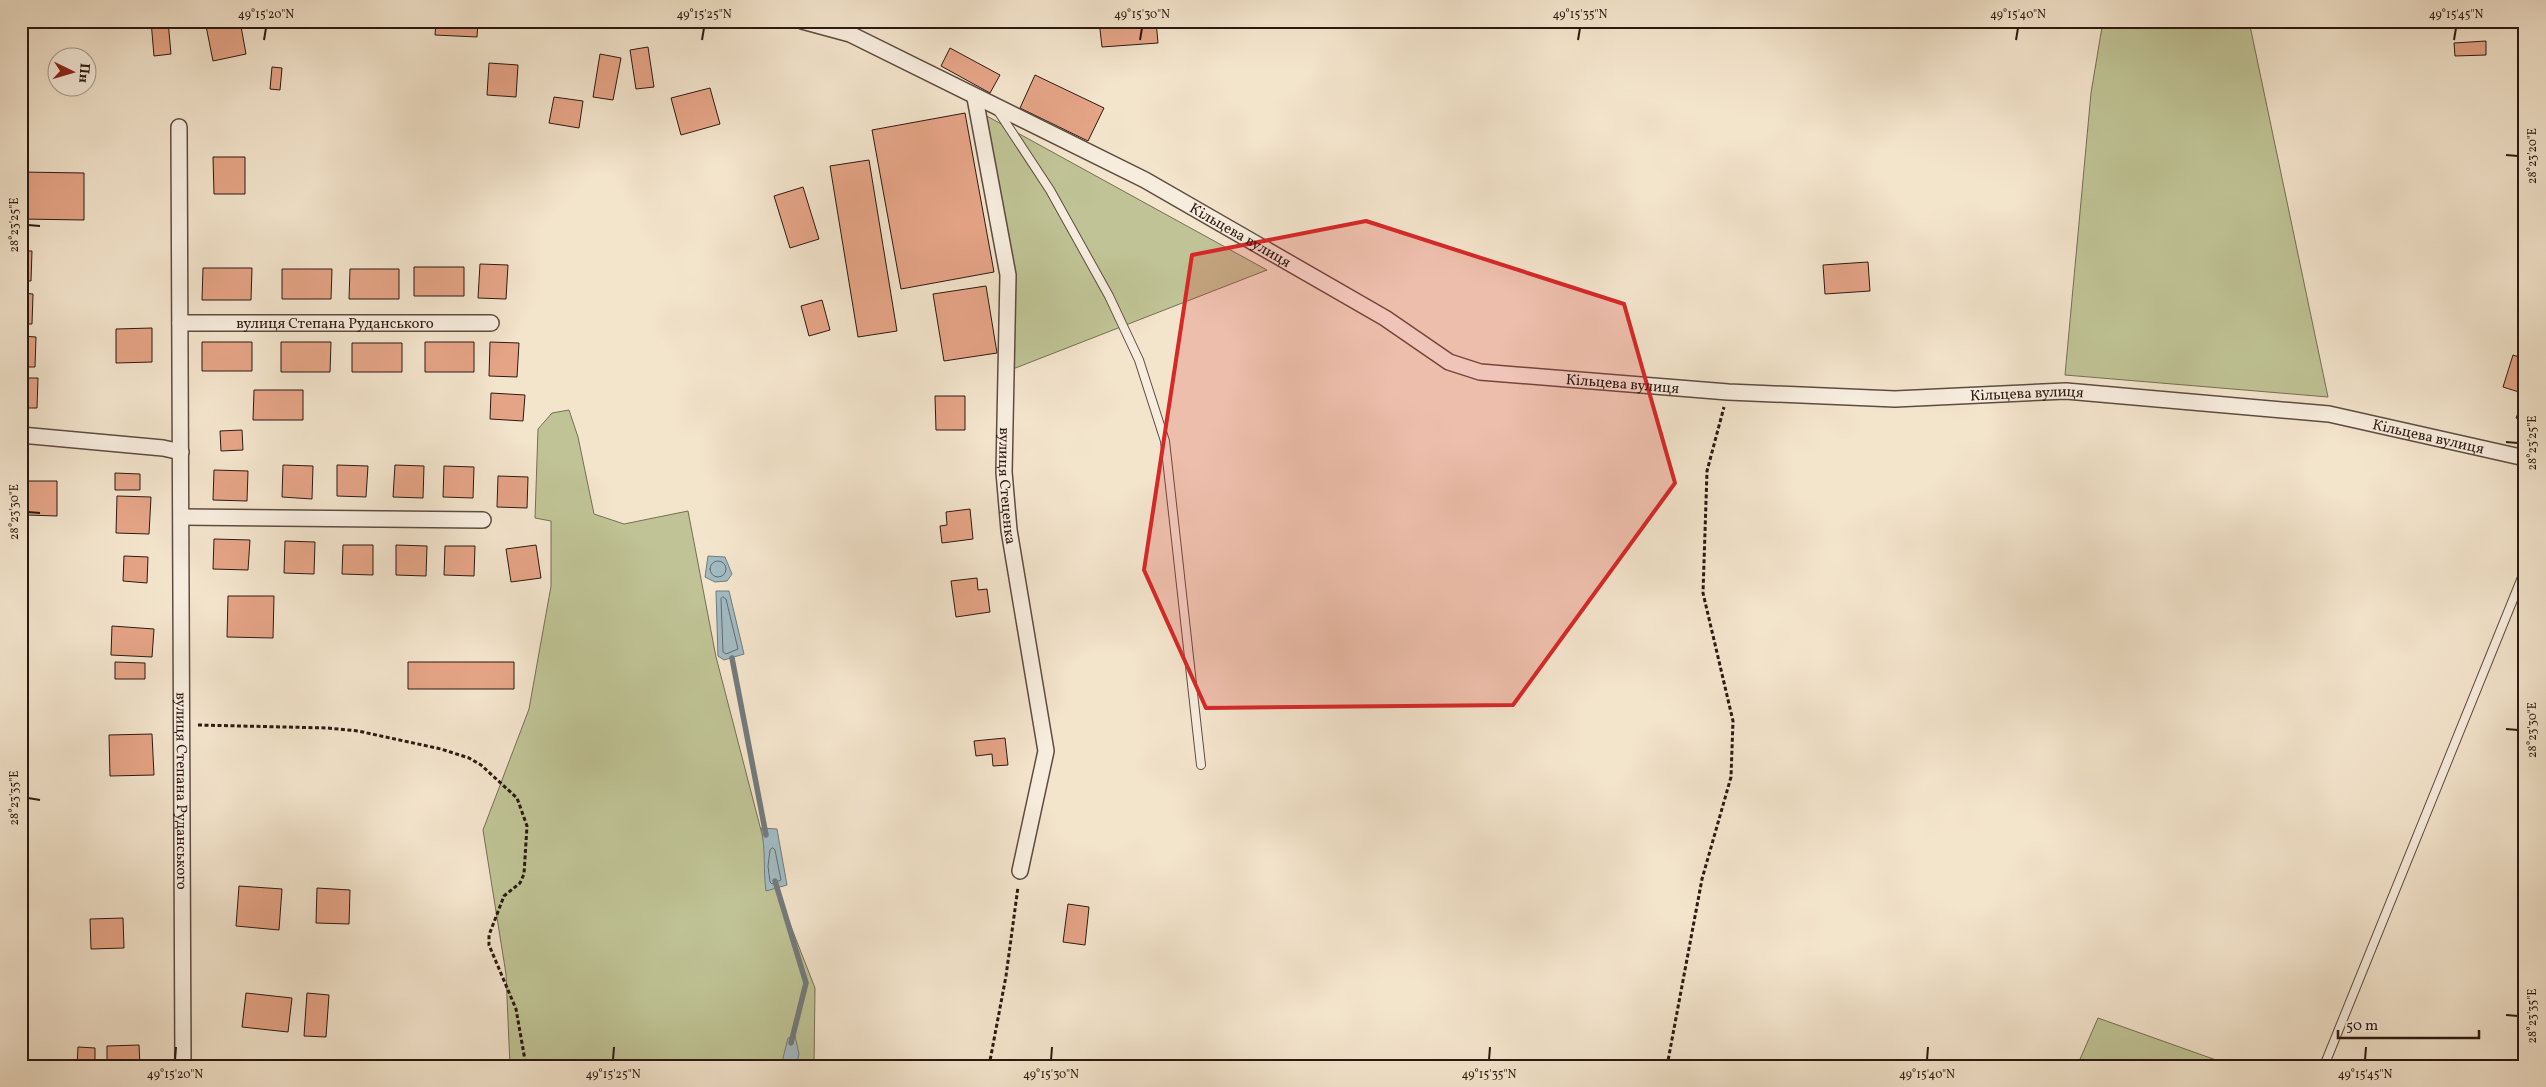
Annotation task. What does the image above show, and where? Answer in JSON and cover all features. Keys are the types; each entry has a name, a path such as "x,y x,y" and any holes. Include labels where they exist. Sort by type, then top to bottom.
{"street":[{"name":"Кільцева вулиця","path":"805,21 850,34 941,78 997,109 1145,180 1385,318 1449,362 1480,372 1728,392 1895,399 2066,391 2329,414 2525,458"},
{"name":"вулиця Стеценка","path":"975,98 1008,275 1005,482 1009,530 1046,751 1020,871"},
{"name":"вулиця Степана Руданського","path":"179,127 183,1066"},
{"name":"вулиця Степана Руданського","path":"180,323 491,323"},
{"path":"21,435 163,448 181,452"},
{"path":"182,517 483,520"}],"lane":[{"path":"997,109 1050,190 1109,296 1139,360 1164,442 1201,765"},
{"path":"2324,1066 2525,570"}],"path":[{"path":"1667,1066 1702,879 1731,777 1733,721 1703,593 1707,471 1728,392"},
{"path":"183,724 327,728 401,740 469,758 481,765 517,798 527,826 524,874 520,882 504,896 489,935 489,940 516,1009 526,1066"},
{"path":"989,1066 1006,976 1020,871"}],"highlighted area":[{"path":"1366,221 1624,304 1675,483 1513,705 1206,708 1144,570 1192,255"}],"green space":[{"path":"2103,21 2249,21 2328,397 2065,375 2091,93"},
{"path":"974,109 1267,270 1000,374 1003,275"},
{"path":"569,410 578,437 594,514 624,524 688,511 716,657 776,888 815,988 814,1066 510,1066 506,974 483,830 529,709 551,586 551,521 535,518 538,429 552,413"},
{"path":"2098,1018 2233,1066 2077,1066"}],"water":[{"path":"708,556 725,557 732,574 727,581 715,582 705,577"},
{"path":"716,591 729,591 744,654 724,660 718,656"},
{"path":"761,828 777,829 787,885 766,891 763,844"},
{"path":"795,1036 799,1054 796,1066 781,1066 788,1038"}],"building":[{"path":"151,21 168,21 171,54 154,56"},
{"path":"205,21 240,21 246,54 213,61"},
{"path":"436,21 478,21 477,37 435,35"},
{"path":"1099,21 1156,21 1158,43 1102,47"},
{"path":"2486,41 2486,55 2455,56 2454,43"},
{"path":"648,47 654,87 636,89 630,50"},
{"path":"950,48 1000,75 990,93 941,66"},
{"path":"600,54 621,58 613,100 593,97"},
{"path":"489,63 518,65 516,97 487,95"},
{"path":"272,67 282,68 280,90 270,89"},
{"path":"1035,75 1104,108 1088,141 1020,108"},
{"path":"710,88 720,124 681,135 671,98"},
{"path":"554,97 583,101 579,128 549,123"},
{"path":"965,113 994,272 901,289 872,130"},
{"path":"213,157 245,157 245,194 214,194"},
{"path":"869,160 897,331 858,337 830,166"},
{"path":"21,172 84,173 84,220 21,219"},
{"path":"803,187 819,239 790,248 774,196"},
{"path":"21,251 32,251 31,281 21,281"},
{"path":"1868,262 1870,291 1825,294 1823,265"},
{"path":"480,264 508,265 506,299 478,298"},
{"path":"414,267 464,267 464,296 414,296"},
{"path":"203,268 252,268 251,300 202,300"},
{"path":"282,269 332,269 331,299 282,299"},
{"path":"350,269 399,269 399,299 349,299"},
{"path":"986,286 997,353 944,361 933,294"},
{"path":"21,293 33,294 32,324 21,324"},
{"path":"822,300 830,330 809,336 801,306"},
{"path":"152,328 152,362 116,363 116,329"},
{"path":"21,336 36,337 35,367 21,367"},
{"path":"202,342 252,342 252,371 202,371"},
{"path":"281,342 331,342 330,372 281,372"},
{"path":"425,342 474,342 474,372 425,372"},
{"path":"490,342 519,343 517,377 489,376"},
{"path":"352,343 402,343 402,372 352,372"},
{"path":"2513,355 2525,359 2525,374 2519,392 2503,387"},
{"path":"21,378 38,378 37,408 21,408"},
{"path":"254,390 303,390 303,420 253,420"},
{"path":"491,393 525,395 523,421 490,419"},
{"path":"935,396 965,396 965,430 936,430"},
{"path":"2525,396 2525,422 2516,418"},
{"path":"242,430 243,450 221,451 220,431"},
{"path":"283,465 313,466 312,499 282,497"},
{"path":"337,465 368,466 366,497 337,496"},
{"path":"395,465 424,466 423,498 393,497"},
{"path":"444,466 474,467 473,498 443,497"},
{"path":"214,470 248,471 247,501 213,500"},
{"path":"115,473 140,474 140,490 115,490"},
{"path":"498,476 528,477 527,508 497,507"},
{"path":"27,481 57,481 57,516 27,515"},
{"path":"117,496 151,497 149,534 116,533"},
{"path":"970,509 973,539 942,543 940,526 947,525 946,512"},
{"path":"214,539 250,540 248,570 213,569"},
{"path":"285,541 315,542 314,574 284,573"},
{"path":"343,545 373,545 373,575 342,574"},
{"path":"396,545 427,546 426,576 396,575"},
{"path":"536,545 541,578 511,582 506,549"},
{"path":"445,546 475,546 474,576 444,575"},
{"path":"124,556 148,557 147,583 123,581"},
{"path":"977,578 978,590 987,589 990,612 956,617 951,581"},
{"path":"228,596 274,596 273,638 227,637"},
{"path":"112,626 154,629 152,657 111,655"},
{"path":"115,662 145,663 145,679 115,679"},
{"path":"408,662 514,662 514,689 408,689"},
{"path":"152,734 154,775 110,776 109,735"},
{"path":"1005,738 1008,765 993,766 992,754 976,756 974,741"},
{"path":"239,886 282,889 279,930 236,926"},
{"path":"317,888 350,890 349,924 316,923"},
{"path":"1068,904 1089,907 1085,945 1063,942"},
{"path":"123,918 124,948 91,949 90,919"},
{"path":"246,993 292,998 288,1032 242,1027"},
{"path":"307,993 329,995 326,1037 304,1036"},
{"path":"139,1045 140,1066 107,1066 107,1046"},
{"path":"78,1047 95,1048 95,1066 77,1066"}],"waterway":[{"path":"732,658 766,835"},
{"path":"775,881 806,983 791,1043"}]}
